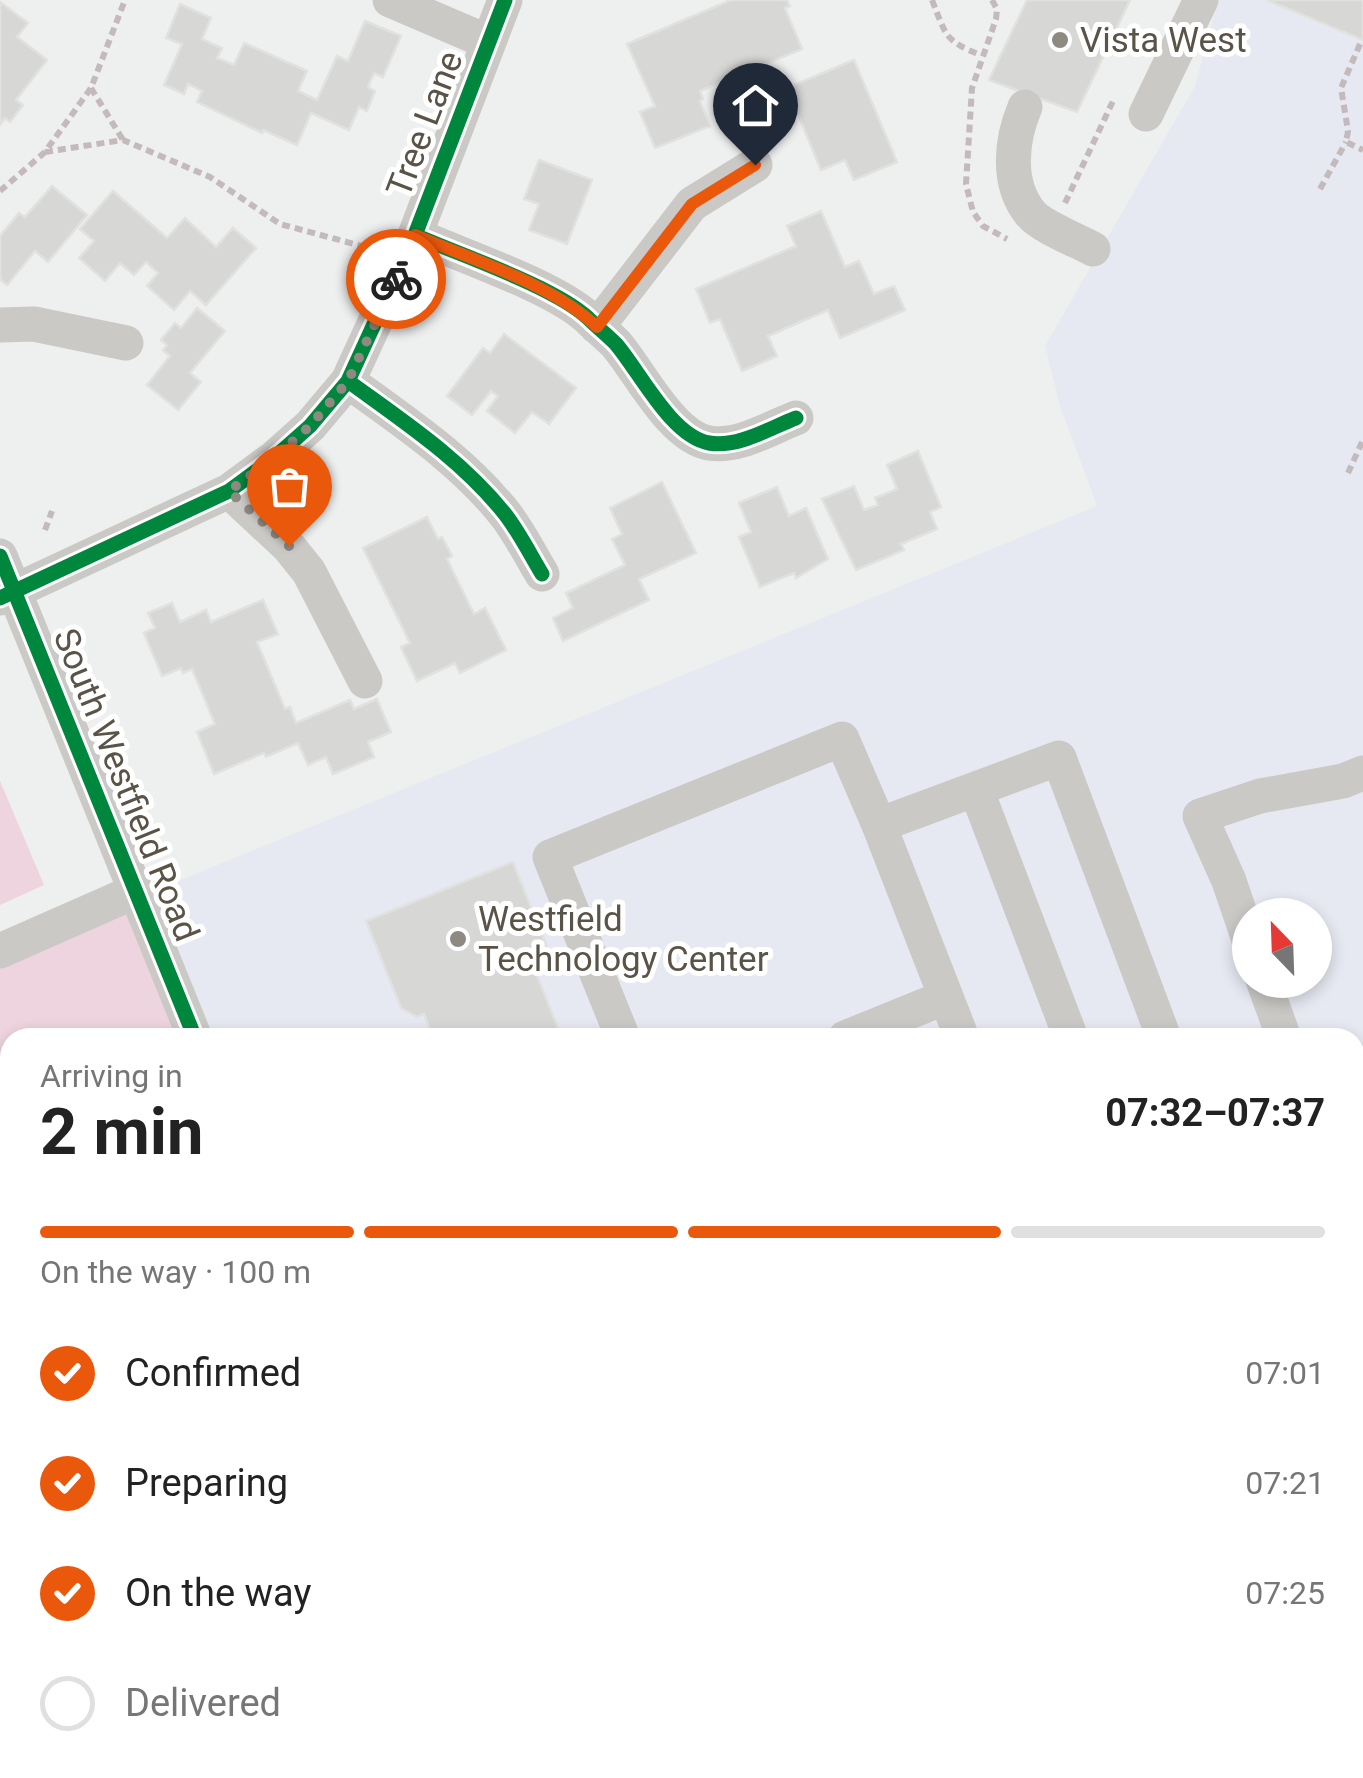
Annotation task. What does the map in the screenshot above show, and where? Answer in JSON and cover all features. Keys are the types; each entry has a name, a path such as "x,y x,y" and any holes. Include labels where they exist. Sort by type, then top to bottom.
{"street":[{"path":"390,0 488,42"},
{"name":"Tree Lane","path":"8,594 229,491 310,426 348,381 415,235 505,0"},
{"path":"1146,114 1201,0"},
{"path":"1025,107 1013,155 1016,184 1032,216 1093,249"},
{"path":"597,327 692,204 755,165"},
{"path":"415,235 536,288 583,314 616,345 656,399 691,437 710,444 733,443 796,418"},
{"path":"0,325 34,324 126,343"},
{"path":"348,381 448,454 480,485 507,517 542,574"},
{"path":"229,491 289,546 310,572 365,680"},
{"name":"South Westfield Road","path":"0,556 8,594 191,1028"},
{"path":"619,1028 550,857 842,739 958,1028"},
{"path":"878,825 1059,758 1160,1028"},
{"path":"1235,898 1200,816 1260,796 1343,781 1363,773"},
{"path":"976,790 1067,1028"},
{"path":"0,951 136,891"},
{"path":"869,1028 946,997"},
{"path":"1270,998 1281,1028"}],"path":[{"path":"0,191 45,152 91,88 126,0"},
{"path":"932,0 952,44 981,55"},
{"path":"1320,189 1346,142 1341,88 1360,44"},
{"path":"91,88 123,140"},
{"path":"45,152 123,140 210,177 280,224 369,248"},
{"path":"1346,142 1363,150"},
{"path":"1348,473 1363,440"},
{"path":"45,530 52,511"}],"shaded area":[{"path":"1218,0 1363,0 1363,1028 191,1028 139,897 1097,506 1060,406 1045,346 1195,86"},
{"path":"0,781 44,885 0,905"},
{"path":"139,897 191,1028 0,1028 0,941"}],"building":[{"path":"731,0 787,0 790,6 785,8 802,49 700,91 710,126 655,148 640,112 655,106 627,44"},
{"name":"Vista West","path":"1027,0 1130,0 1077,112 989,80"},
{"path":"1270,0 1363,0 1363,40 1269,1"},
{"path":"0,2 28,23 17,37 47,60 16,100 23,105 10,122 5,118 0,125"},
{"path":"180,4 211,18 202,39 222,48 217,58 234,65 244,43 307,71 298,91 317,100 337,56 348,61 365,21 401,36 383,77 374,73 368,87 375,91 367,111 359,107 349,130 311,113 297,145 197,102 202,91 188,84 184,94 164,85 182,44 166,38"},
{"path":"854,60 897,162 854,180 845,160 821,170 787,88"},
{"path":"539,160 592,180 567,244 529,230 539,204 524,199"},
{"path":"52,186 87,215 48,262 35,251 7,285 0,279 0,236 19,213 25,217"},
{"path":"113,191 167,238 185,218 216,247 233,228 256,248 206,305 190,291 174,310 147,286 158,273 146,262 134,275 120,263 105,281 79,258 94,241 80,229"},
{"path":"821,211 845,267 859,261 874,294 894,286 905,310 840,338 828,310 768,336 777,356 742,371 720,319 710,323 696,289 796,246 787,226"},
{"path":"197,308 225,331 190,373 201,382 178,410 147,385 170,356 163,350 167,345 161,340 175,323 181,328"},
{"path":"504,334 576,388 549,424 532,412 515,433 487,411 498,396 491,391 472,415 447,396 483,348 490,353"},
{"path":"918,451 941,507 930,512 937,529 901,544 904,550 856,570 822,499 854,486 864,510 878,505 875,498 897,489 887,465"},
{"path":"662,482 696,553 639,579 649,600 563,641 553,618 573,608 566,593 625,565 612,539 622,534 610,508"},
{"path":"777,487 789,516 806,508 828,559 796,578 794,573 760,587 739,537 751,532 739,503"},
{"path":"427,517 452,556 447,559 474,614 485,608 506,650 460,673 455,663 417,681 401,647 410,643 363,548"},
{"path":"263,600 278,634 257,642 285,709 290,707 296,723 350,700 354,709 377,699 391,732 368,742 374,757 333,774 326,757 308,765 298,743 214,774 197,732 215,724 192,669 183,673 181,668 162,676 144,633 155,628 148,613 172,603 180,622 206,610 211,622"},
{"name":"Westfield Technology Center","path":"513,862 551,957 543,973 537,975 558,1028 429,1028 424,1014 417,1017 401,1008 366,921"}],"cycle path":[{"path":"0,598 229,491 310,426 348,381 415,235 505,0"},
{"path":"415,235 531,283 573,306 616,344 669,416 695,438 709,443 731,443 796,418"},
{"path":"348,381 470,476 510,521 542,574"},
{"path":"0,556 191,1028"}],"way so far":[{"path":"289,546 229,491 310,426 348,381 396,279"}],"place":[{"name":"Vista West","path":"1060,40"},
{"name":"Westfield Technology Center","path":"458,939"}],"route":[{"path":"396,279 415,235 536,288 583,314 597,327 692,204 755,165"}]}
